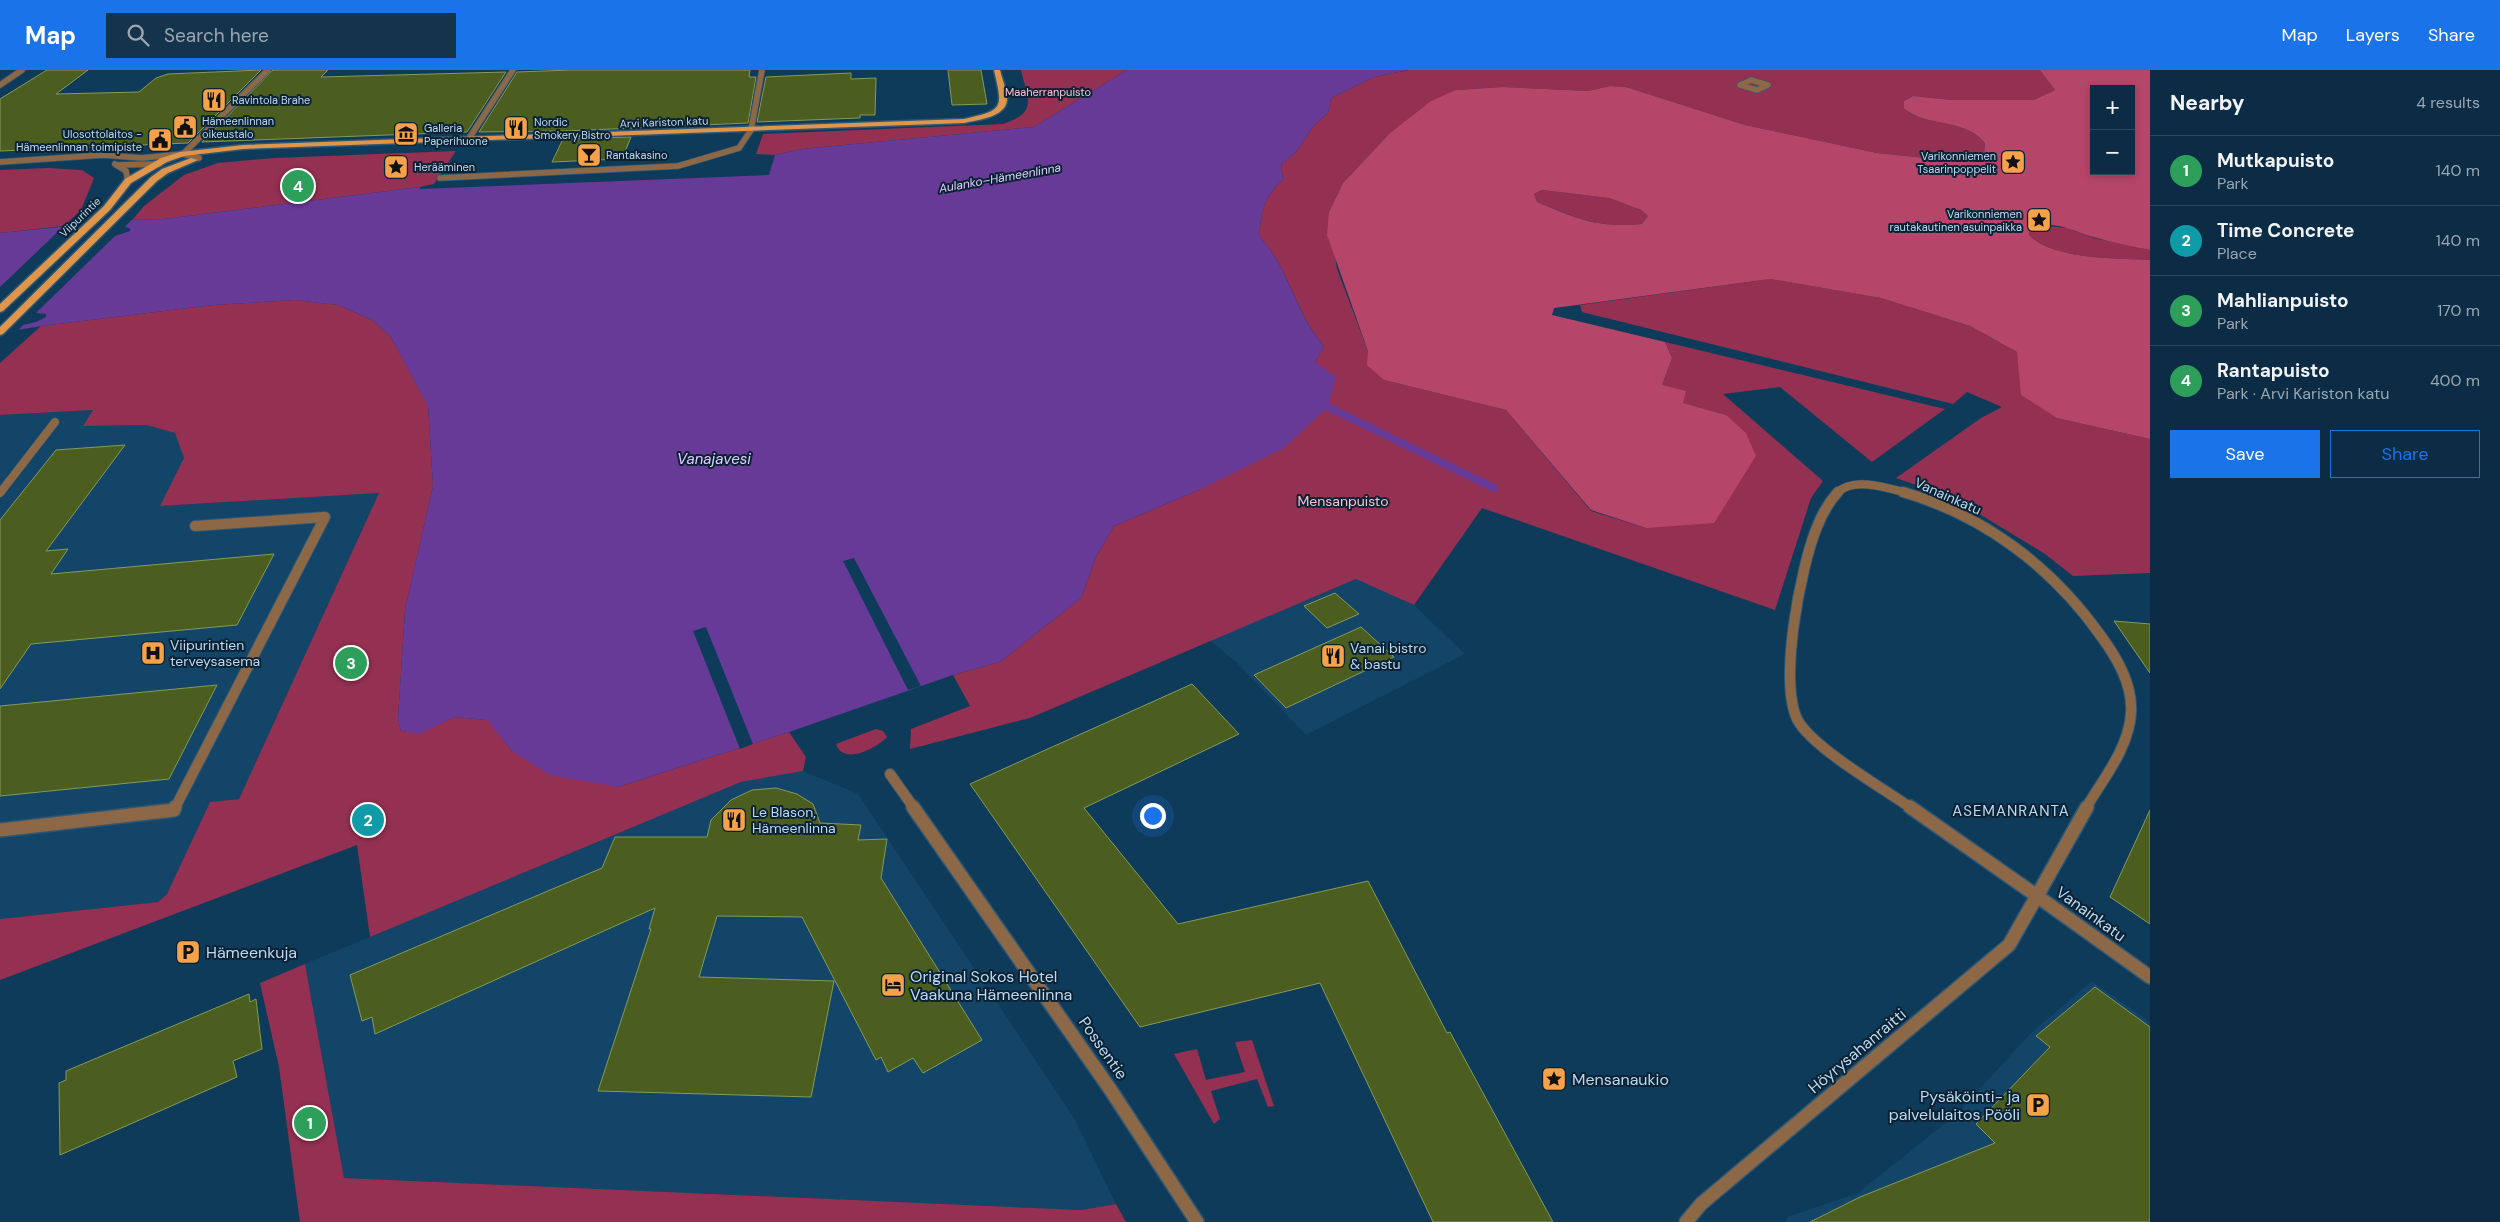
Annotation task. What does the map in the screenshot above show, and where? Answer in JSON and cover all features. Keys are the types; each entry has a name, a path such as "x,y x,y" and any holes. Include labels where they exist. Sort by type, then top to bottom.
{"main road":[{"name":"Arvi Kariston katu","path":"183,154 221,148 947,122 990,115 1002,106 1004,98 998,70"},
{"name":"Arvi Kariston katu","path":"165,171 199,158 278,146"},
{"name":"Viipurintie","path":"0,309 107,208 128,181 157,164 183,154"},
{"name":"Viipurintie","path":"0,332 165,171"}],"street":[{"path":"0,85 22,70"},
{"path":"183,154 268,70"},
{"path":"468,140 513,70"},
{"path":"440,178 678,166 739,148 750,130 762,70"},
{"path":"183,154 199,158"},
{"name":"Arvi Kariston katu","path":"0,162 103,155 142,158 183,154"},
{"name":"Arvi Kariston katu","path":"59,158 102,161 117,165 157,164 199,158"},
{"name":"Arvi Kariston katu","path":"142,158 157,164 165,171"},
{"path":"117,165 126,171 128,181"},
{"path":"0,493 55,422"},
{"name":"Vanainkatu","path":"2038,896 2117,753 2130,722 2129,688 2112,651 2065,590 2040,566 1998,537 1954,512 1918,496 1885,488 1855,485 1840,490 1833,497 1820,521 1799,590 1793,627 1789,687 1794,713 1802,728 1817,743 2038,896 2150,977"},
{"path":"0,830 174,810 325,517 195,526"},
{"name":"Possentie","path":"890,774 1110,1089 1197,1222"},
{"name":"Höyrysahanraitti","path":"1686,1222 1701,1204 2008,945 2038,896"}],"shaded area":[{"path":"2040,70 2150,70 2150,250 2103,240 2055,225 2038,226 2030,229 2029,235 2040,243 2069,253 2103,258 2150,260 2150,439 2057,418 2021,395 2017,352 1970,326 1881,298 1770,279 1554,308 1552,315 1665,342 1672,358 1662,385 1686,391 1683,403 1726,415 1746,433 1756,456 1714,523 1646,528 1591,510 1506,410 1384,380 1367,365 1368,351 1327,235 1329,212 1343,183 1389,134 1431,101 1456,90 1503,87 1588,91 1610,86 1626,87 1745,125 1877,153 1954,161 1972,159 1984,153 1985,143 1972,132 1915,115 1904,109 1904,101 1913,96 1952,100 2034,100 2055,90","holes":["1542,190 1609,198 1641,210 1648,216 1642,224 1612,225 1588,221 1537,202 1534,194"]},
{"name":"Viipurintien terveysasema","path":"94,410 83,426 146,425 175,433 185,457 161,506 379,493 239,799 210,802 167,894 158,902 0,919 0,415"},
{"path":"1357,579 1414,605 1465,654 1306,735 1237,663 1210,640"},
{"path":"803,771 858,794 1074,1118 1116,1204 1082,1210 344,1178 305,964 741,782"},
{"name":"Pysäköinti- ja palvelulaitos Pööli","path":"2092,981 2150,1022 2150,1222 1786,1222 1788,1217 1858,1193 1957,1114 2030,1034"}],"green space":[{"name":"Maaherranpuisto","path":"1021,70 1127,70 1034,127 803,149 775,155 756,154 763,134 1003,124 1022,115 1028,104"},
{"name":"Mensanpuisto","path":"1408,70 2040,70 2055,90 2034,100 1952,100 1913,96 1904,101 1904,109 1915,115 1972,132 1985,143 1984,153 1972,159 1954,161 1877,153 1745,125 1626,87 1610,86 1588,91 1503,87 1456,90 1389,134 1343,183 1329,212 1337,269 1368,351 1384,380 1506,410 1591,511 1646,528 1726,415 1682,403 1662,385 1672,358 1665,342 1945,409 1872,462 1780,387 1723,394 1823,481 1811,498 1775,610 1482,508 1414,605 1356,579 1030,718 910,749 911,729 970,706 953,675 1000,662 1081,598 1096,557 1114,526 1199,490 1315,362 1324,346 1306,319 1278,262 1259,236 1265,205 1271,193 1283,179 1281,165 1296,152 1315,124 1328,113 1331,98 1374,77"},
{"path":"456,151 434,184 420,187 164,219 132,220 144,206 184,175 218,163 274,158"},
{"path":"48,168 82,170 94,178 81,210 64,226 0,233 0,170"},
{"path":"1542,190 1609,198 1641,210 1648,216 1642,224 1612,225 1588,221 1537,202 1534,194"},
{"path":"2037,225 2067,228 2094,238 2150,250 2150,260 2103,258 2054,249 2040,243 2029,235 2030,229"},
{"path":"1770,279 1881,298 1970,326 2017,352 2057,418 2150,439 2150,573 2073,576 2045,554 1981,515 1931,490 1896,478 1981,418 2002,407 1967,392 1953,404 1582,312 1580,305"},
{"path":"295,300 338,305 372,320 391,337 428,405 433,486 405,610 398,719 401,731 419,733 455,717 488,720 512,751 618,787 789,732 806,757 803,771 741,782 370,937 357,845 0,980 0,919 158,902 167,894 210,802 239,799 379,493 160,506 184,458 175,433 146,425 83,426 93,410 0,415 0,363 41,326 213,305"},
{"path":"876,729 883,731 887,737 876,746 860,753 846,754 836,744"},
{"path":"305,964 344,1178 1082,1210 1116,1204 1126,1222 300,1222 279,1067 260,983"},
{"path":"1252,1040 1274,1106 1268,1107 1257,1079 1211,1091 1220,1119 1214,1124 1174,1054 1197,1049 1206,1080 1245,1072 1235,1042"}],"water":[{"name":"Vanajavesi","path":"1127,70 1408,70 1374,77 1331,98 1328,113 1315,124 1296,152 1281,165 1283,179 1267,199 1261,219 1259,236 1278,261 1305,319 1324,346 1315,362 1336,377 1328,407 1284,448 1199,490 1114,526 1096,557 1081,598 1000,662 953,675 789,732 618,787 550,775 512,751 487,720 455,717 419,734 401,731 398,719 405,610 433,486 428,406 391,337 372,320 338,305 295,300 213,305 41,326 0,333 0,233 132,220 164,219 420,187 420,189 769,175 775,155 803,149 1034,127"}],"pier":[{"path":"134,217 125,227 130,228 130,231 115,236 36,313 46,314 46,317 23,325 16,333 0,336 0,287 67,223"},
{"path":"854,558 921,686 908,690 843,561"},
{"path":"706,627 753,744 740,749 693,631"}],"building":[{"path":"47,70 88,70 56,94 139,92 156,78 168,74 261,70 188,143 0,151 0,99"},
{"path":"273,70 328,70 321,77 506,72 467,132 202,142"},
{"path":"572,70 750,70 749,77 756,77 748,123 566,131 479,132 517,72"},
{"path":"948,70 981,70 987,104 952,105"},
{"path":"851,73 851,79 876,78 875,115 860,115 860,118 757,122 766,77"},
{"path":"631,137 622,159 552,162 563,139"},
{"path":"125,445 46,551 68,549 51,574 274,554 237,625 31,644 0,689 0,520 56,450"},
{"path":"1335,593 1359,614 1327,628 1304,606"},
{"path":"2114,621 2150,624 2150,673"},
{"path":"1361,627 1394,657 1286,708 1254,675"},
{"path":"1192,684 1239,734 1084,808 1178,924 1368,881 1447,1033 1450,1032 1553,1222 1433,1222 1320,983 1140,1027 970,784"},
{"path":"217,685 169,779 0,796 0,706"},
{"path":"776,788 797,794 813,804 820,823 861,825 858,840 887,839 881,878 982,1040 923,1073 913,1058 888,1072 881,1057 876,1060 802,917 717,916 699,977 834,981 811,1097 598,1091 651,929 649,929 655,908 375,1034 372,1017 362,1021 350,975 602,868 615,837 707,837 711,820 731,800 752,790"},
{"path":"2150,810 2150,924 2110,897"},
{"name":"Pysäköinti- ja palvelulaitos Pööli","path":"2095,987 2150,1027 2150,1222 1810,1222 1860,1197 1995,1143 1976,1124 2050,1047 2036,1036"},
{"path":"249,994 250,1002 256,999 262,1049 233,1061 237,1077 60,1155 59,1083 66,1080 66,1071"}],"waterway":[{"path":"1328,407 1494,488"}],"place":[{"name":"Ravintola Brahe","path":"214,100"},
{"name":"Hämeenlinnan oikeustalo","path":"185,127"},
{"name":"Nordic Smokery Bistro","path":"516,128"},
{"name":"Galleria Paperihuone","path":"406,134"},
{"name":"Ulosottolaitos - Hämeenlinnan toimipiste","path":"160,140"},
{"name":"Rantakasino","path":"589,155"},
{"name":"Varikonniemen Tsaarinpoppelit","path":"2013,162"},
{"name":"Herääminen","path":"396,167"},
{"name":"Rantapuisto","path":"298,186"},
{"name":"Varikonniemen rautakautinen asuinpaikka","path":"2039,220"},
{"name":"Viipurintien terveysasema","path":"153,653"},
{"name":"Vanai bistro & bastu","path":"1333,656"},
{"name":"Mahlianpuisto","path":"351,663"},
{"name":"Time Concrete","path":"368,820"},
{"name":"Le Blason, Hämeenlinna","path":"734,820"},
{"name":"Hämeenkuja","path":"188,952"},
{"name":"Original Sokos Hotel Vaakuna Hämeenlinna","path":"893,985"},
{"name":"Mensanaukio","path":"1554,1079"},
{"name":"Pysäköinti- ja palvelulaitos Pööli","path":"2038,1105"},
{"name":"Mutkapuisto","path":"310,1123"}],"district":[{"name":"ASEMANRANTA","path":"2011,811"}],"water label":[{"name":"Aulanko–Hämeenlinna","path":"1000,178"}]}
